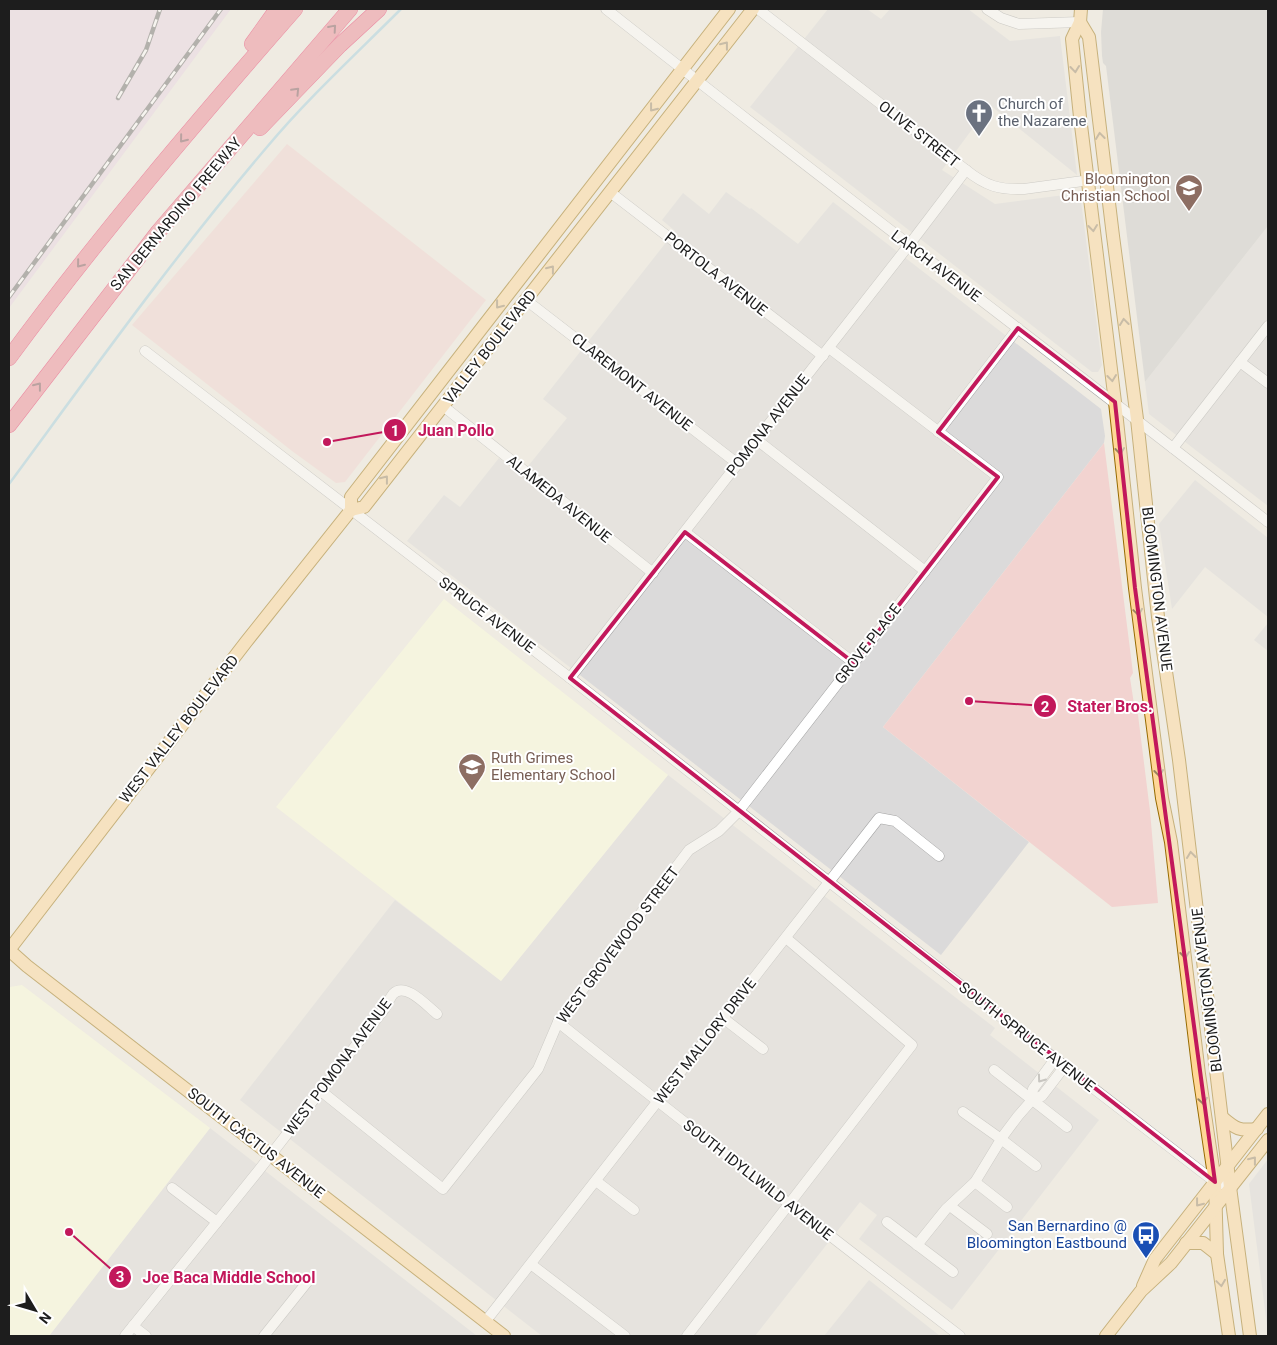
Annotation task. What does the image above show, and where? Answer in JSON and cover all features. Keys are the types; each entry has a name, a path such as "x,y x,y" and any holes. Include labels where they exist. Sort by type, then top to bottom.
{"highway":[{"path":"205,112 277,9"},
{"path":"9,358 57,293 205,112 295,9"},
{"name":"SAN BERNARDINO FREEWAY","path":"9,425 165,224 350,9"},
{"path":"165,224 184,215 246,142 340,44 379,9"}],"main road":[{"name":"VALLEY BOULEVARD","path":"729,9 351,497 351,510 364,507 753,9"},
{"name":"BLOOMINGTON AVENUE","path":"1080,15 1089,37 1105,178 1137,419 1158,617 1169,684 1250,1336"},
{"name":"BLOOMINGTON AVENUE","path":"1080,15 1072,39 1087,180 1115,402 1135,588 1162,798 1171,842 1199,1074 1215,1182 1217,1254 1229,1336"},
{"name":"WEST VALLEY BOULEVARD","path":"9,950 240,650 351,510"},
{"path":"1148,686 1169,684"},
{"path":"1171,842 1182,866 1186,899 1190,904 1197,904"},
{"name":"SOUTH CACTUS AVENUE","path":"9,950 27,966 504,1336"},
{"path":"1141,1291 1155,1259 1268,1114"},
{"path":"1223,1118 1235,1128 1245,1131 1257,1129"},
{"path":"1106,1336 1141,1291 1171,1263 1268,1140"},
{"path":"1186,1243 1203,1243 1217,1254"}],"street":[{"name":"LARCH AVENUE","path":"606,9 1268,522"},
{"name":"OLIVE STREET","path":"758,9 989,186 1011,190 1105,178"},
{"path":"987,9 1001,18 1019,24 1080,15"},
{"name":"POMONA AVENUE","path":"570,678 966,170"},
{"name":"PORTOLA AVENUE","path":"610,192 998,477"},
{"name":"CLAREMONT AVENUE","path":"526,300 738,464"},
{"path":"1173,448 1268,326"},
{"path":"938,432 1018,328"},
{"name":"SPRUCE AVENUE","path":"145,351 570,678 828,881"},
{"path":"1240,362 1268,383"},
{"name":"ALAMEDA AVENUE","path":"443,406 652,573"},
{"path":"757,440 925,571"},
{"name":"GROVE PLACE","path":"738,812 998,477"},
{"path":"684,532 854,663"},
{"name":"WEST GROVEWOOD STREET","path":"321,1091 443,1189 538,1069 558,1022 689,850 719,831 738,812"},
{"name":"WEST MALLORY DRIVE","path":"485,1322 532,1265 786,938 828,881 879,818 895,821 939,856"},
{"name":"SOUTH SPRUCE AVENUE","path":"828,881 1215,1182 1230,1187"},
{"path":"687,1336 912,1045 786,938"},
{"name":"WEST POMONA AVENUE","path":"125,1336 271,1155 385,1008 393,994 399,990 408,991 437,1014"},
{"path":"723,1018 763,1049"},
{"name":"SOUTH IDYLLWILD AVENUE","path":"558,1022 657,1102 788,1205 834,1238 955,1335"},
{"path":"1032,1100 1033,1089 1055,1059"},
{"path":"917,1245 950,1206 975,1182 1001,1139 1032,1100 1042,1096 1065,1066"},
{"path":"994,1070 1067,1127"},
{"path":"964,1112 1036,1166"},
{"path":"596,1181 634,1210"},
{"path":"975,1182 1007,1207"},
{"path":"172,1188 217,1222"},
{"path":"950,1206 987,1234"},
{"path":"887,1222 953,1272"},
{"path":"532,1265 625,1336"},
{"path":"264,1336 308,1281"},
{"path":"133,1326 146,1336"}],"highlighted area":[{"path":"1018,328 1115,402 1135,588 1215,1182 570,678 685,532 854,663 998,477 938,432"}],"shaded area":[{"path":"9,9 231,9 9,308"},
{"path":"828,9 867,9 881,19 890,9 968,9 1010,41 1060,36 1077,175 990,105 942,170 995,204 1080,193 1102,365 1098,372 1092,372 750,107"},
{"path":"1103,9 1268,9 1268,226 1145,382 1106,66 1103,63 1102,56 1101,32"},
{"path":"287,144 486,300 345,482 336,483 292,451 132,325"},
{"path":"726,192 751,208 798,244 833,202 1101,409 1105,436 1104,443 883,727 1029,842 941,955 407,541 444,495 460,507 499,458 520,476 567,418 543,399 675,231 662,220 683,193 709,214"},
{"path":"1268,226 1268,506 1149,414 1145,382"},
{"path":"1104,443 1133,673 1130,678 1134,704 1137,707 1150,811 1158,903 1112,907 883,727"},
{"path":"1195,480 1268,538 1268,617 1205,567 1172,609 1159,524"},
{"name":"Ruth Grimes Elementary School","path":"444,599 668,775 501,981 276,807"},
{"path":"1268,623 1268,651 1254,640"},
{"path":"668,775 995,1028 990,1035 1099,1120 952,1310 859,1239 877,1215 860,1202 755,1336 542,1336 240,1100 395,900 501,981"},
{"path":"22,985 210,1128 49,1336 9,1336 9,989 10,987"},
{"path":"210,1128 477,1336 49,1336"},
{"path":"1268,1159 1268,1334 1249,1184"},
{"path":"869,1280 940,1336 824,1336"}],"waterway":[{"path":"9,484 135,313 233,188 299,111 401,9"}],"railway":[{"path":"118,98 146,50 160,9"},
{"path":"9,297 221,9"}],"place":[{"name":"Church of the Nazarene","path":"979,137"},
{"name":"Bloomington Christian School","path":"1189,212"},
{"name":"Juan Pollo","path":"327,442"},
{"name":"Stater Bros.","path":"969,701"},
{"name":"Ruth Grimes Elementary School","path":"472,791"},
{"name":"Joe Baca Middle School","path":"69,1232"},
{"name":"San Bernardino @ Bloomington Eastbound","path":"1146,1259"}]}
